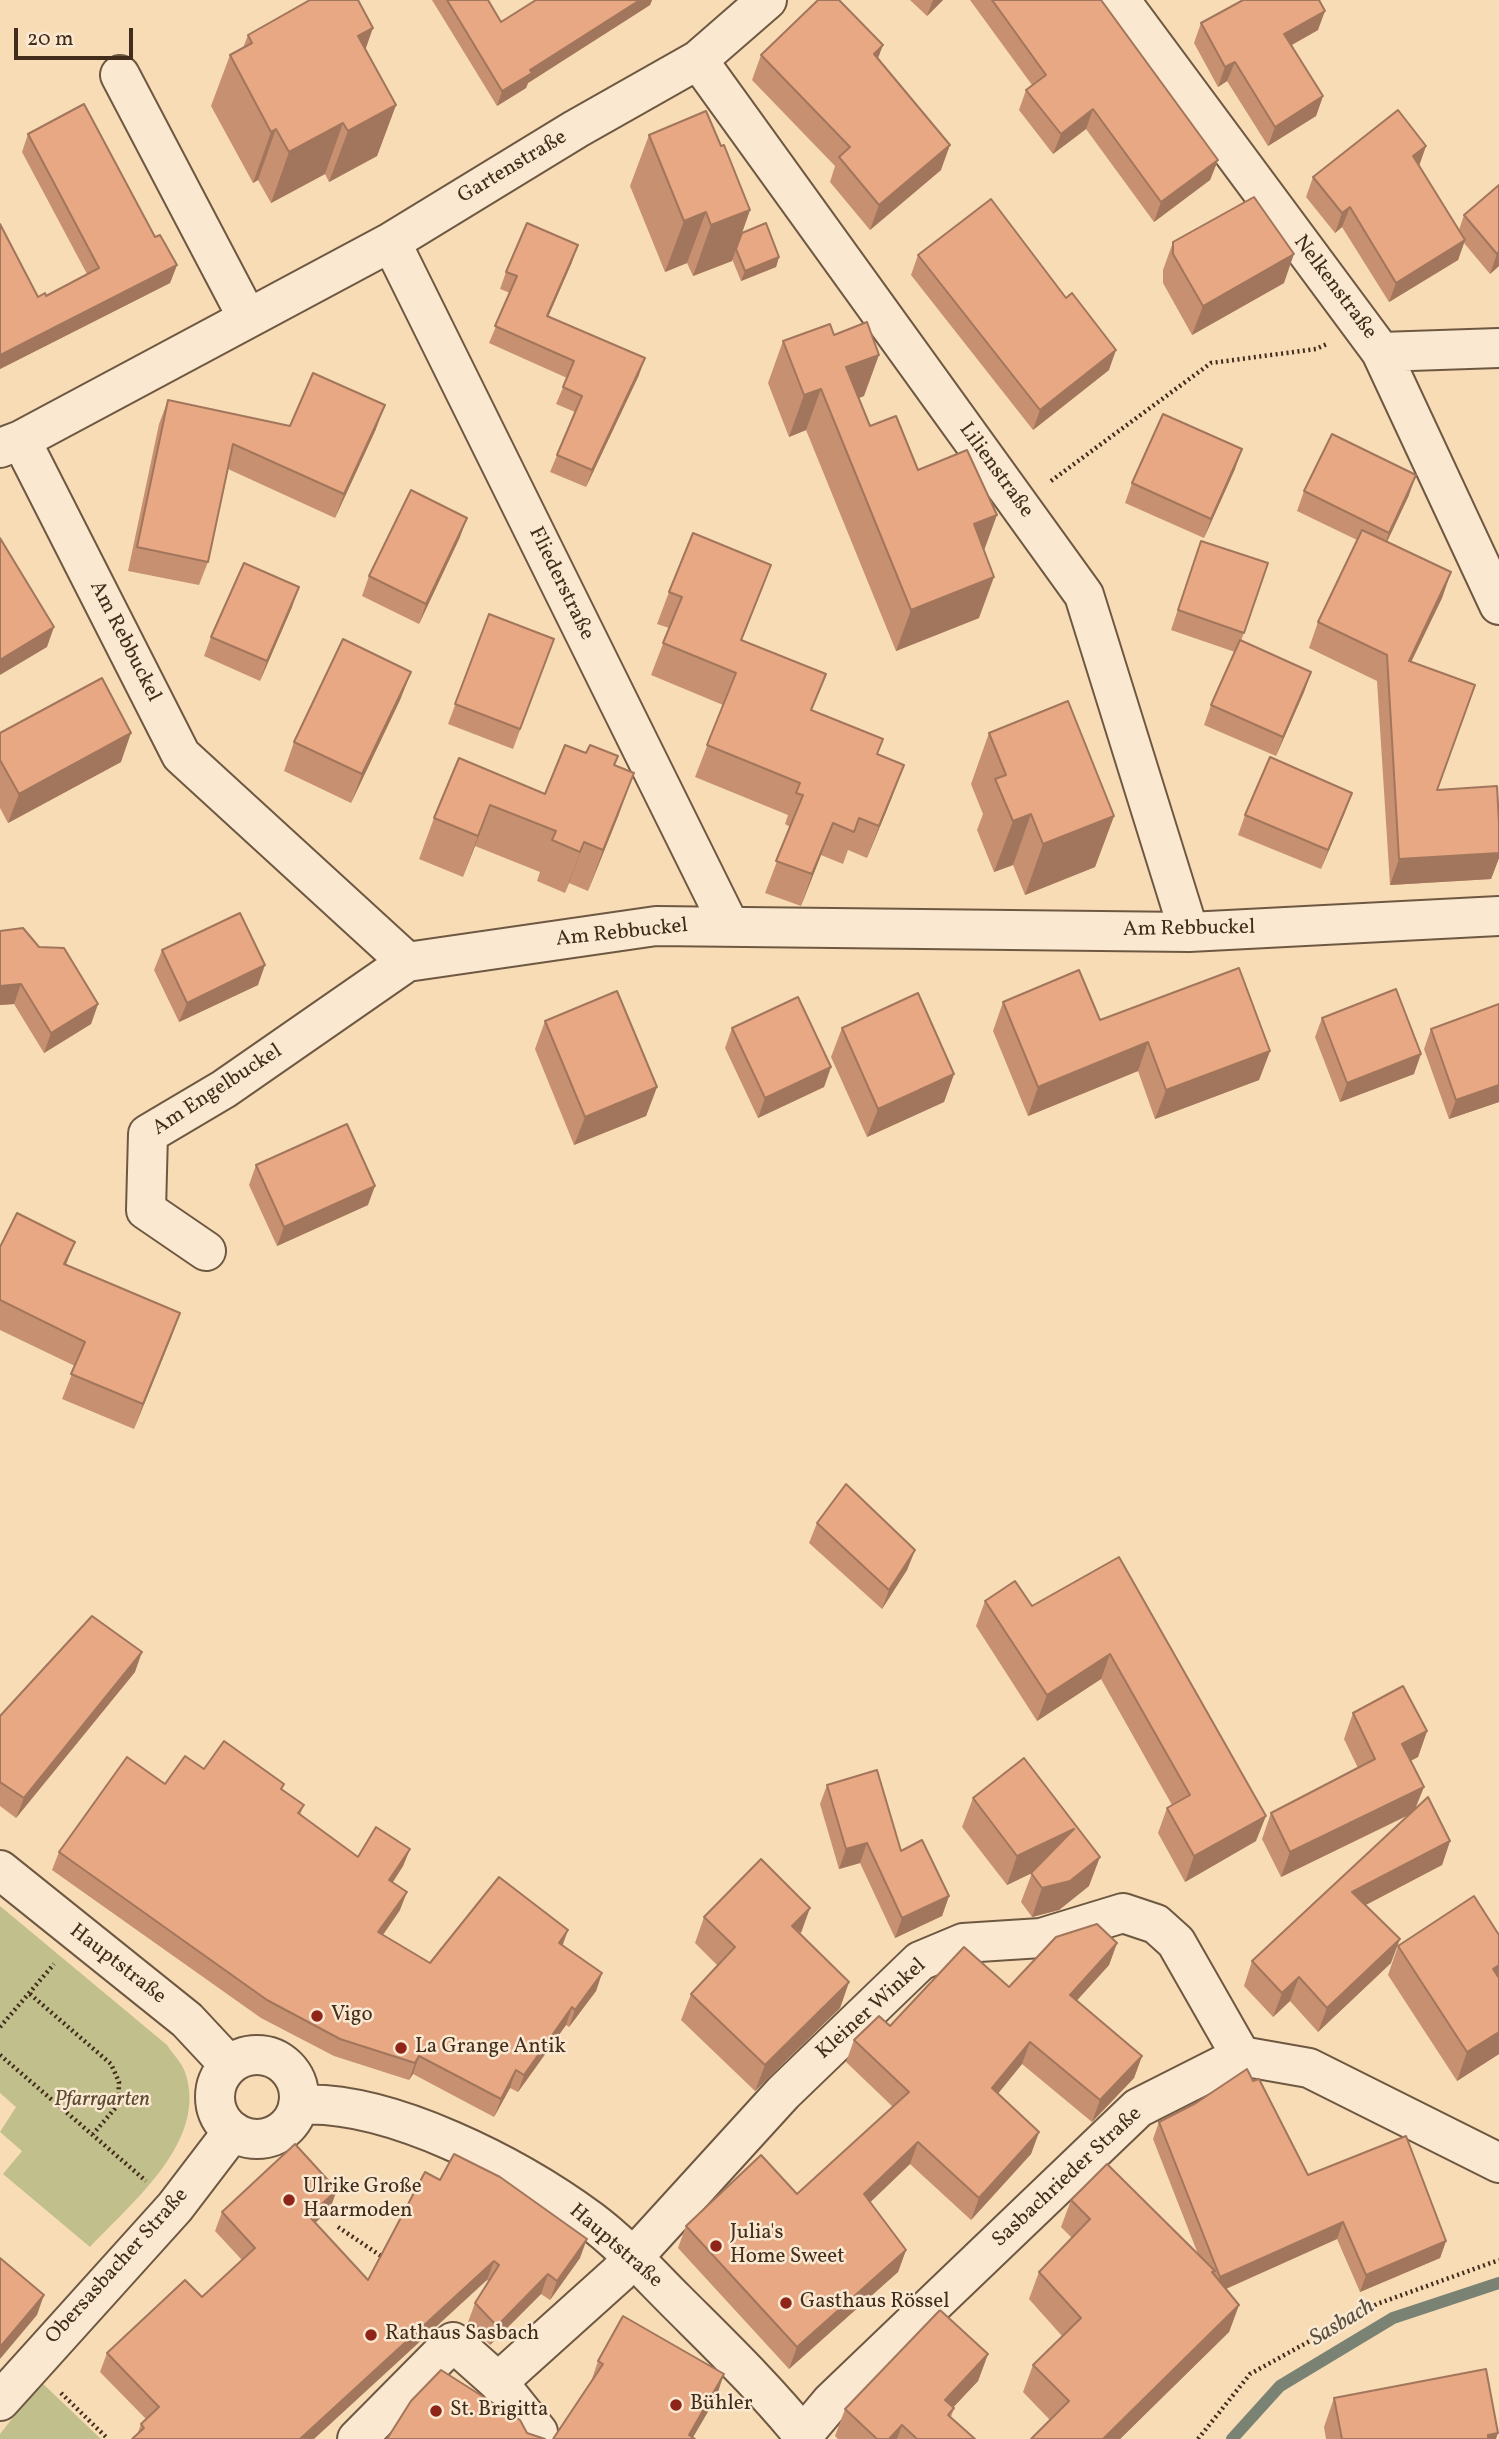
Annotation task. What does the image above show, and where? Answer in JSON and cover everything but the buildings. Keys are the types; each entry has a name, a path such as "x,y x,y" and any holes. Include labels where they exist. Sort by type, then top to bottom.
{"street":[{"name":"Gartenstraße","path":"11,444 391,242 576,129 698,60 767,0"},
{"name":"Nelkenstraße","path":"1120,0 1371,339 1499,605"},
{"name":"Lilienstraße","path":"698,60 1084,595 1189,932"},
{"path":"120,75 247,317"},
{"name":"Fliederstraße","path":"391,242 729,925"},
{"path":"1371,339 1499,348"},
{"name":"Am Rebbuckel","path":"11,444 181,755 407,962 656,926 1189,932 1499,916"},
{"name":"Am Engelbuckel","path":"206,1251 146,1210 148,1134 224,1089 407,962"},
{"name":"Hauptstraße","path":"0,1870 187,2020 229,2064"},
{"name":"Kleiner Winkel","path":"498,2382 633,2259 783,2093 920,1961 963,1942 1041,1938 1123,1913 1156,1924 1176,1942 1241,2056"},
{"path":"249,2055 276,2059 294,2078 298,2105 289,2123 273,2135 245,2137 233,2131 217,2108 215,2094 218,2081 229,2064 249,2055"},
{"path":"1241,2056 1309,2068 1499,2163"},
{"name":"Sasbachrieder Straße","path":"803,2437 840,2393 1138,2108 1241,2056"},
{"name":"Hauptstraße","path":"298,2105 319,2103 348,2107 428,2131 527,2179 591,2221 757,2382 803,2437"},
{"name":"Obersasbacher Straße","path":"0,2401 175,2207 233,2131"},
{"path":"357,2439 453,2342 498,2382 538,2431 532,2439"}],"path":[{"path":"1019,505 1210,363 1371,339"},
{"path":"0,2027 78,1935"},
{"path":"30,1994 111,2064 119,2082 118,2105 93,2134"},
{"path":"0,2055 175,2207"},
{"path":"338,2227 378,2252 388,2262"},
{"path":"1198,2439 1250,2374 1377,2304 1499,2260"},
{"path":"31,2365 104,2438"}],"green space":[{"name":"Pfarrgarten","path":"0,1906 167,2045 185,2072 189,2098 186,2122 176,2146 162,2169 90,2247 3,2174 22,2151 0,2132 16,2107 0,2093"},
{"path":"41,2382 101,2439 0,2439 0,2434"}],"waterway":[{"name":"Sasbach","path":"1232,2439 1280,2386 1393,2318 1499,2283"}],"place":[{"name":"Vigo","path":"317,2016"},
{"name":"La Grange Antik","path":"401,2048"},
{"name":"Ulrike Große Haarmoden","path":"289,2200"},
{"name":"Julia's Home Sweet","path":"716,2246"},
{"name":"Gasthaus Rössel","path":"786,2303"},
{"name":"Rathaus Sasbach","path":"371,2335"},
{"name":"Bühler","path":"676,2405"},
{"name":"St. Brigitta","path":"436,2411"}]}
